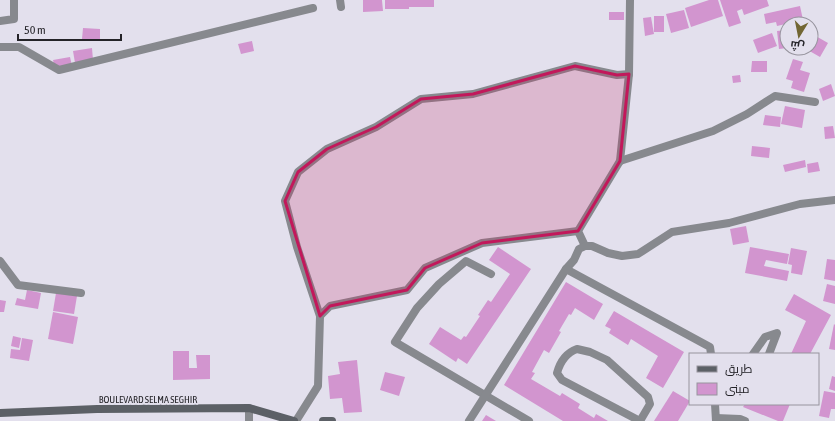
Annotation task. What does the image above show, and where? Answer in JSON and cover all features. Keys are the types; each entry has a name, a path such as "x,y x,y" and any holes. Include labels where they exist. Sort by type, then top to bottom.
{"main road":[{"name":"BOULEVARD SELMA SEGHIR","path":"0,413 249,408 295,421"},
{"path":"323,421 332,421"}],"street":[{"path":"0,21 14,19 14,0"},
{"path":"578,231 620,161 629,74 630,0"},
{"path":"0,47 19,47 59,70 313,8"},
{"path":"295,421 318,386 320,316 296,247 285,201 298,172 327,149 376,127 421,99 473,94 576,66 617,75 629,74"},
{"path":"620,161 712,131 747,114 775,96 815,102"},
{"path":"469,421 566,270 574,260 579,250 585,246 592,246 608,253 622,256 638,254 672,232 729,223 800,204 835,200"},
{"path":"320,316 330,306 407,290 425,268 482,243 578,231"},
{"path":"578,231 585,246"},
{"path":"491,274 466,260 439,284 417,308 395,342 529,421"},
{"path":"0,261 18,285 81,293"},
{"path":"566,270 710,347 710,353"},
{"path":"754,353 765,337 777,333 769,353"},
{"path":"576,349 590,352 607,360 648,397 650,404 640,421 562,380 557,373 559,366 568,352 576,349"},
{"path":"715,405 716,420 740,419 745,421"},
{"path":"249,408 250,421"}],"highlighted area":[{"path":"575,66 617,75 629,74 620,161 578,231 482,243 425,268 407,290 330,306 320,316 285,201 298,172 327,149 376,127 421,99 473,94"}],"building":[{"path":"363,0 382,0 383,11 363,12"},
{"path":"385,0 434,0 434,7 385,9"},
{"path":"709,0 718,0 723,16 691,27 685,8"},
{"path":"720,0 767,0 769,6 744,15 742,9 737,11 741,23 729,27"},
{"path":"800,6 802,16 779,16 779,26 777,26 776,22 766,24 764,14"},
{"path":"684,10 689,28 671,33 666,14"},
{"path":"609,12 624,12 624,20 609,20"},
{"path":"654,16 664,16 664,32 654,32"},
{"path":"651,17 654,34 645,36 643,18"},
{"path":"83,28 100,29 100,40 82,39"},
{"path":"777,31 779,31 779,49"},
{"path":"772,33 777,46 758,53 753,40"},
{"path":"819,38 828,43 820,57 818,56"},
{"path":"252,41 254,51 241,54 238,44"},
{"path":"92,48 93,60 75,63 73,51"},
{"path":"70,57 72,66 55,69 53,60"},
{"path":"793,59 803,62 800,70 810,73 804,92 791,88 793,81 786,79"},
{"path":"752,61 767,61 767,72 751,72"},
{"path":"740,75 741,82 733,83 732,76"},
{"path":"831,84 835,96 823,101 819,89"},
{"path":"785,106 805,110 802,128 781,124"},
{"path":"765,115 781,117 780,127 763,125"},
{"path":"833,126 835,138 825,139 824,127"},
{"path":"752,146 770,148 769,158 751,156"},
{"path":"805,160 806,167 785,172 783,165"},
{"path":"818,162 820,171 808,173 807,164"},
{"path":"746,226 749,242 733,245 730,229"},
{"path":"498,247 531,269 467,364 458,358 456,362 429,344 440,327 461,340 464,336 466,337 480,316 478,315 488,300 491,302 510,274 489,260"},
{"path":"750,247 789,254 787,264 766,260 764,266 789,271 787,281 745,273"},
{"path":"791,248 807,251 802,275 791,273 792,265 788,264"},
{"path":"827,259 835,260 835,281 824,279"},
{"path":"566,282 603,304 594,320 575,308 571,315 569,314 549,353 544,350 532,372 535,373 531,379 560,396 562,393 580,404 578,408 594,418 596,414 608,421 563,421 504,385"},
{"path":"827,284 835,286 835,304 823,301"},
{"path":"27,290 41,293 38,309 15,305 17,298 25,300"},
{"path":"56,293 77,296 74,314 53,311"},
{"path":"794,294 831,315 811,353 791,353 806,321 785,310"},
{"path":"0,300 6,301 4,312 0,312"},
{"path":"614,311 684,352 663,388 646,378 658,356 631,339 628,345 609,333 611,329 605,326"},
{"path":"53,312 78,317 73,344 48,339"},
{"path":"834,324 835,325 835,350 829,349"},
{"path":"13,336 21,338 19,348 11,346"},
{"path":"22,338 33,340 29,361 10,358 11,349 20,350"},
{"path":"173,351 189,351 189,368 197,368 196,355 210,355 210,379 173,380"},
{"path":"357,360 362,412 344,413 342,398 330,399 328,376 340,374 338,362"},
{"path":"385,372 405,377 399,396 380,390"},
{"path":"832,376 835,377 835,391 829,389"},
{"path":"673,391 689,400 678,421 654,421"},
{"path":"824,391 835,393 835,409 831,409 829,418 819,416"},
{"path":"744,405 790,405 783,421 778,421 743,407"},
{"path":"486,415 496,421 482,421"}]}
